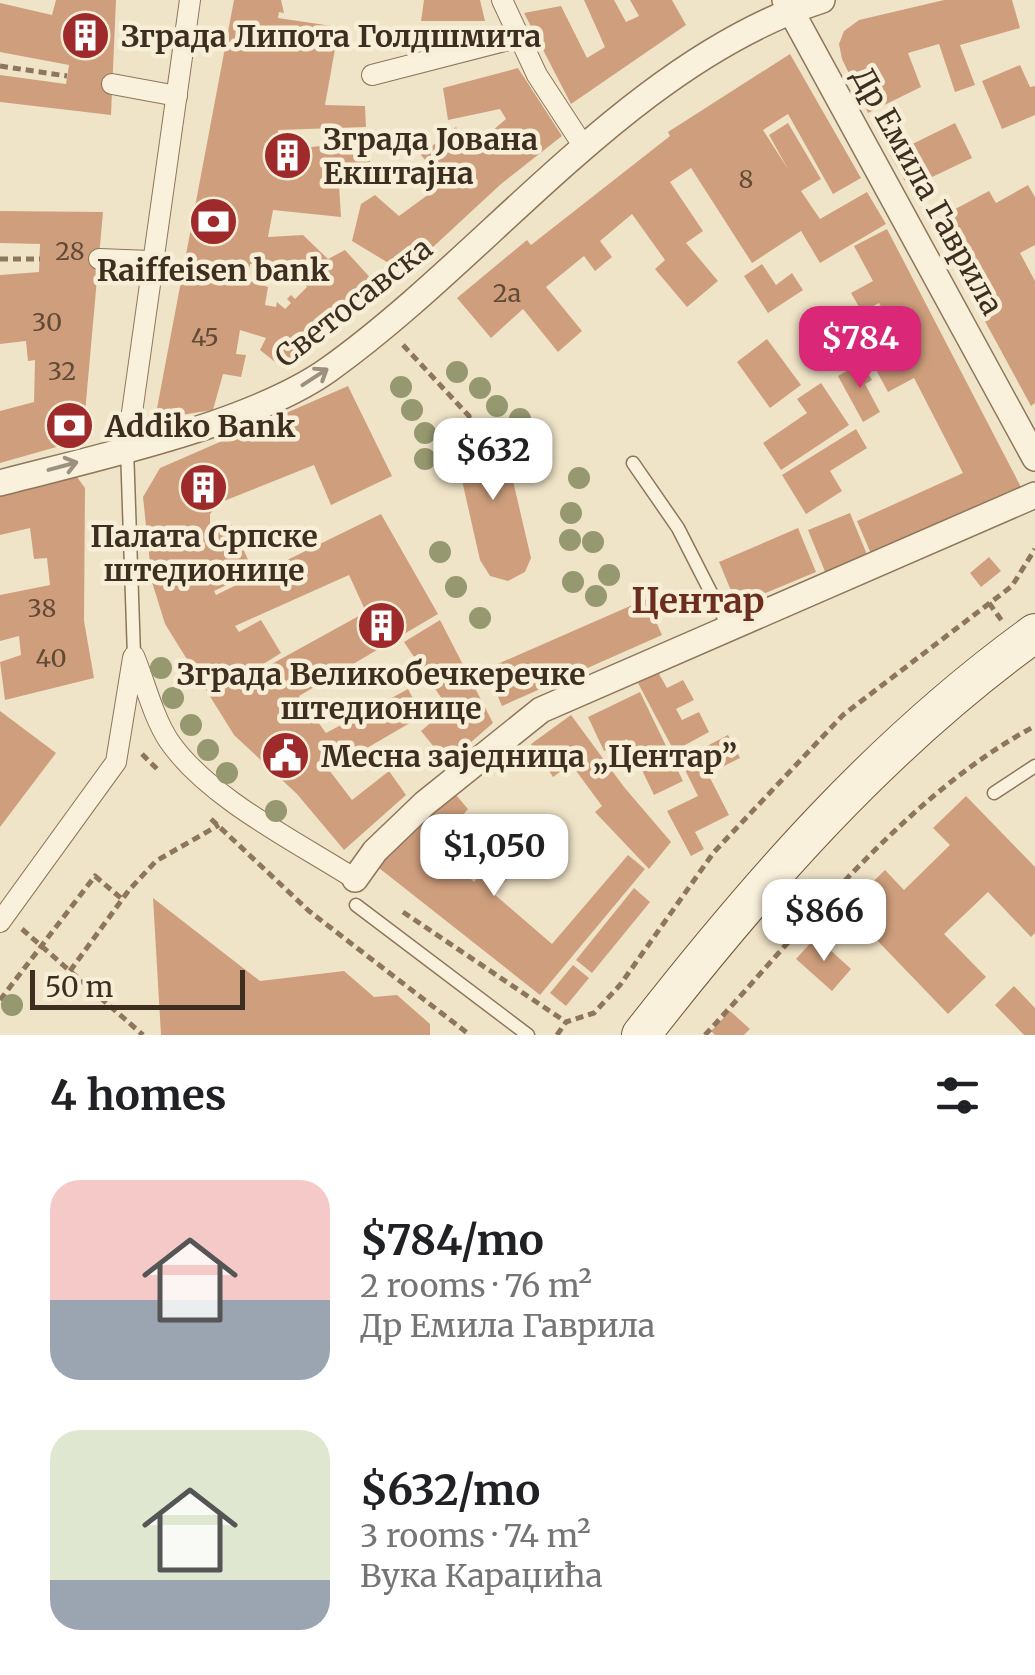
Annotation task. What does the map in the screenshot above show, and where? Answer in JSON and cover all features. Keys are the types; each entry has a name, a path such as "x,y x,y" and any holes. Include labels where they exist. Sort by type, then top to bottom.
{"main road":[{"path":"640,1035 808,831 936,710 1035,633"}],"street":[{"path":"126,448 190,0"},
{"path":"502,0 516,38 584,147"},
{"name":"Светосавска","path":"0,483 126,448 290,394 384,325 584,147 788,5 822,0"},
{"name":"Др Емила Гаврила","path":"788,5 1032,442"},
{"path":"372,75 516,38"},
{"path":"112,84 177,96"},
{"path":"100,259 150,261"},
{"path":"134,656 168,740 193,768 238,804 355,879 375,852 424,804 542,710 1035,495"},
{"path":"3,918 116,762 134,656"}],"lane":[{"path":"126,448 134,656"},
{"path":"634,463 678,528 728,626"},
{"path":"994,793 1035,766"},
{"path":"356,906 528,1035"}],"path":[{"path":"0,66 68,76"},
{"path":"0,259 40,259"},
{"path":"384,325 469,416 474,431"},
{"path":"557,1035 566,1022 594,1013 620,985 714,852 843,715 1012,586 1035,549"},
{"path":"705,1035 872,850 1002,743 1035,726"},
{"path":"120,734 173,784"},
{"path":"70,971 122,899 156,861 218,826 238,804"},
{"path":"208,816 309,911 470,1035"},
{"path":"0,1000 95,876 122,899"},
{"path":"355,879 566,1022"},
{"path":"3,918 143,1035"}],"building":[{"path":"56,0 116,0 111,115 0,102 0,75 66,84 69,65 0,52 0,3 52,15"},
{"path":"234,0 281,0 284,13 279,12 278,18 339,27 325,105 365,106 366,127 278,130 279,142 265,143 264,151 356,143 355,136 364,135 370,162 338,169 341,217 273,210 268,237 303,235 328,259 345,250 376,284 284,369 260,350 266,338 240,330 236,354 246,355 241,377 223,374 213,410 155,419","holes":["288,261 284,265 291,265 307,287 295,299 291,295 287,299 291,303 285,309 277,302 276,307 265,305 268,287 247,280 250,264 260,263 261,268 268,267 268,262"]},
{"path":"424,0 480,0 485,21 421,21"},
{"path":"584,0 614,0 626,22 639,16 630,0 672,0 686,25 571,104 524,13 561,6 587,58 605,47"},
{"path":"944,0 1012,0 1020,28 960,45 975,85 955,92 939,44 908,53 921,87 868,113 842,59 839,44 844,31 859,20"},
{"path":"790,54 861,178 833,194 788,114 763,130 788,169 769,135 788,123 821,179 801,191 820,219 867,192 886,224 820,263 801,231 752,263 691,168 670,182 703,231 686,243 718,281 687,307 655,269 665,260 632,214 600,241 612,257 595,271 584,256 546,287 582,331 558,352 523,309 491,338 457,298 527,240 531,245 670,136 668,132"},
{"path":"1020,65 1030,87 1035,86 1035,115 1002,129 982,81"},
{"path":"518,68 562,136 501,184 405,273 352,241 361,204 375,195 399,216 444,183 421,155 456,127 472,148 506,119 500,109 448,120 443,88"},
{"path":"955,123 972,158 909,188 890,155"},
{"path":"1028,185 1035,197 1035,245 1020,253 1035,281 1035,403 1031,406 931,222 989,191 996,203"},
{"path":"0,211 103,212 84,424 74,442 0,463 0,411 34,402 35,360 28,361 26,341 0,344 0,275 39,272 40,244 0,243"},
{"path":"887,229 1022,489 872,556 857,521 963,473 914,378 888,392 868,355 899,339 879,303 862,312 851,293 873,281 854,246"},
{"path":"762,264 776,285 792,273 803,290 768,313 744,276"},
{"path":"767,339 801,385 770,408 737,362"},
{"path":"862,362 872,380 865,384 880,412 863,422 838,376"},
{"path":"821,383 849,425 781,470 763,443 807,413 797,399"},
{"path":"348,386 392,476 331,505 314,465 219,503 210,514 210,528 231,524 254,572 214,591 216,595 381,514 438,614 299,696 326,733 408,689 422,716 329,770 352,800 389,771 406,795 344,850 297,794 234,735 165,624 152,582 143,497 160,468","holes":["349,575 366,612 259,671 257,668 281,653 261,620 239,632 235,626"]},
{"path":"500,425 531,558 525,572 508,581 490,576 480,560 452,436"},
{"path":"856,429 867,448 830,471 842,491 806,514 782,475"},
{"path":"74,473 85,488 84,621 94,678 5,700 0,662 21,655 19,636 0,641 0,595 50,585 47,558 34,559 30,528 0,535 0,491"},
{"path":"850,513 868,557 826,574 808,530"},
{"path":"798,528 816,572 737,605 719,562"},
{"path":"989,557 1001,571 981,587 970,573"},
{"path":"646,599 662,635 502,706 486,669"},
{"path":"440,620 493,723 447,763 421,731 448,708 404,642"},
{"path":"658,672 667,688 683,680 694,700 676,709 682,720 699,712 709,732 674,751 638,683"},
{"path":"640,692 683,781 654,795 627,739 604,751 588,717"},
{"path":"0,711 56,753 0,827"},
{"path":"571,715 671,842 649,869 595,812 602,806 571,764 553,777 531,744"},
{"path":"728,735 740,758 708,774 729,815 695,832 704,849 691,856 667,811 698,796 680,760"},
{"path":"451,789 468,809 427,857 445,873 463,852 481,868 471,879 474,882 502,849 520,864 494,894 552,944 628,855 645,869 540,995 379,868 405,832"},
{"path":"966,796 1035,867 1035,933 1031,937 988,892 944,934 986,977 948,1014 846,908 885,870 904,890 950,845 933,828"},
{"path":"634,888 650,902 592,973 576,960"},
{"path":"153,898 260,981 344,971 374,997 397,995 430,1024 430,1035 161,1035"},
{"path":"816,937 851,969 832,991 796,959"},
{"path":"573,965 589,978 566,1006 550,993"},
{"path":"1014,986 1035,1008 1035,1035 1024,1035 995,1005"},
{"path":"730,1011 750,1029 744,1035 715,1035 711,1031"}],"place":[{"name":"Зграда Липота Голдшмита","path":"86,36"},
{"name":"Зграда Јована Екштајна","path":"288,156"},
{"name":"Raiffeisen bank","path":"213,221"},
{"name":"Addiko Bank","path":"70,426"},
{"name":"Палата Српске штедионице","path":"204,487"},
{"name":"Зграда Великобечкеречке штедионице","path":"381,625"},
{"name":"Месна заједница „Центар”","path":"286,756"}],"district":[{"name":"Центар","path":"698,601"}]}
